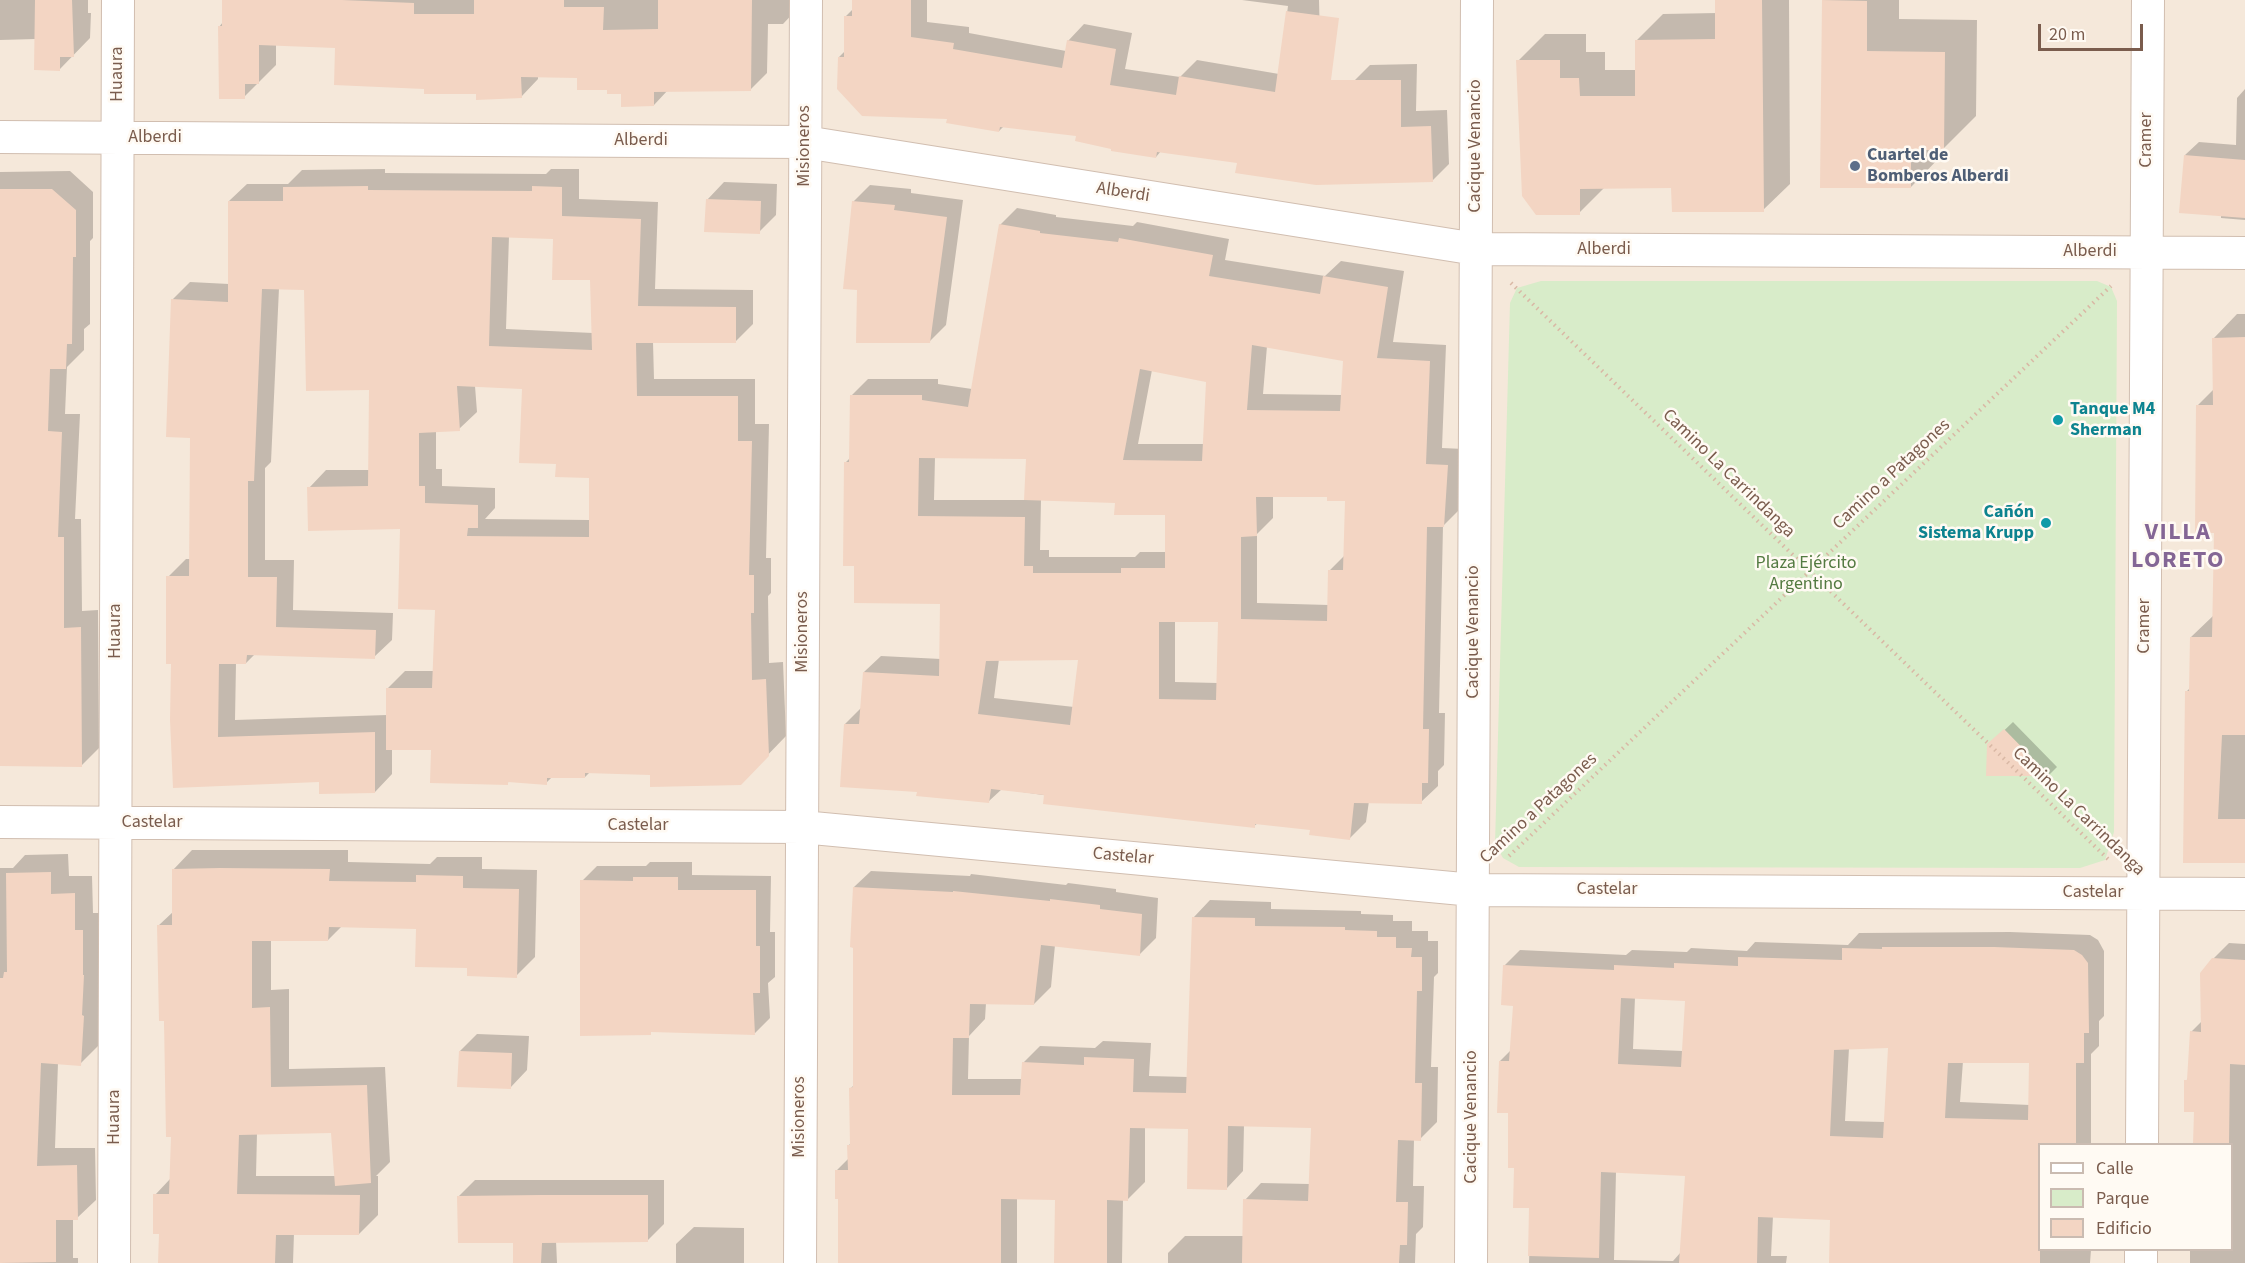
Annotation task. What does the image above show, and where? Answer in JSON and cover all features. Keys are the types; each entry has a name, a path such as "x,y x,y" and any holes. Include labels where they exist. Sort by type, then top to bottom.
{"street":[{"name":"Huaura","path":"114,1263 118,0"},
{"name":"Misioneros","path":"800,1263 806,0"},
{"name":"Cacique Venancio","path":"1471,1263 1477,0"},
{"name":"Cramer","path":"2142,1143 2148,0"},
{"name":"Alberdi","path":"0,137 806,142 1476,249 2245,253"},
{"name":"Castelar","path":"0,822 802,827 1473,890 2245,894"}],"path":[{"name":"Camino La Carrindanga","path":"1476,249 2143,893"},
{"name":"Camino a Patagones","path":"1473,890 2146,252"}],"shaded area":[{"path":"0,0 2245,0 2245,1263 0,1263"}],"green space":[{"name":"Plaza Ejército Argentino","path":"1541,281 2097,281 2111,287 2117,301 2114,832 2105,860 2080,868 1519,867 1503,858 1495,844 1510,303 1517,288"}],"building":[{"path":"35,0 72,0 74,57 60,57 60,71 34,70"},
{"path":"222,0 342,0 414,3 414,14 474,14 474,0 564,0 564,7 604,7 603,30 658,29 658,0 752,0 751,91 654,92 654,106 621,107 621,94 607,94 607,90 577,90 577,78 521,77 522,98 476,100 476,94 424,94 424,89 334,85 335,48 259,45 259,84 245,84 245,99 219,99 218,26 222,26"},
{"path":"852,0 911,0 911,37 954,43 953,49 1062,68 1067,40 1116,49 1110,85 1176,95 1179,76 1275,92 1286,11 1339,18 1331,80 1401,80 1401,127 1431,126 1433,182 1316,185 1235,173 1237,163 1157,152 1156,158 1111,151 1111,149 1075,141 1076,136 1000,127 999,132 946,123 947,119 862,116 837,89 838,57 844,57 844,16 852,16"},
{"path":"1715,0 1762,0 1764,212 1672,212 1671,188 1580,189 1580,215 1536,215 1522,196 1516,60 1560,60 1560,78 1579,78 1580,96 1635,96 1635,40 1715,39"},
{"path":"1822,0 1867,1 1867,51 1945,52 1944,150 1911,150 1911,188 1820,188"},
{"path":"2184,155 2245,160 2245,218 2179,213"},
{"path":"368,186 368,190 532,191 532,186 562,187 562,216 641,219 638,306 736,307 736,343 636,343 637,396 738,396 738,441 752,441 749,575 754,575 754,613 751,613 752,680 766,679 769,756 741,785 650,787 650,775 585,773 585,778 547,778 547,785 508,782 508,785 430,783 431,750 386,750 386,688 432,688 435,610 398,609 400,529 308,531 307,487 368,486 369,390 306,391 304,290 262,289 254,481 248,481 248,577 277,577 276,627 376,630 375,659 247,655 246,664 219,664 218,737 375,732 375,793 319,794 319,782 173,788 170,720 171,664 166,664 166,576 189,576 190,438 166,437 171,299 228,302 228,201 283,201 283,187","holes":["492,237 553,239 552,280 590,280 592,350 489,346","457,386 522,389 519,463 556,464 555,477 589,478 589,537 467,536 468,528 478,528 478,505 425,503 425,486 419,486 419,433 460,431"]},
{"path":"0,189 52,189 76,210 72,344 67,344 66,369 50,369 48,431 62,432 58,537 64,537 64,628 81,627 82,767 0,766"},
{"path":"706,199 761,201 760,234 704,232"},
{"path":"852,201 895,205 894,210 947,217 930,343 856,343 857,290 843,289"},
{"path":"999,224 1040,231 1040,233 1118,242 1119,238 1213,255 1209,276 1320,294 1323,276 1388,287 1377,358 1430,361 1426,464 1448,465 1444,527 1427,527 1423,729 1429,729 1428,783 1422,783 1422,804 1354,803 1350,840 1309,835 1310,830 1255,824 1255,828 1043,804 1044,795 991,789 989,803 916,796 917,792 840,787 844,724 859,724 863,672 939,676 940,604 854,603 854,566 843,566 844,462 849,462 850,395 922,395 922,400 968,407","holes":["1252,345 1343,361 1340,411 1247,410","1140,369 1206,382 1202,461 1123,460","919,458 1026,459 1024,500 1115,503 1114,515 1165,515 1165,568 1121,568 1121,573 1033,573 1033,566 1024,566 1025,517 918,516","1256,497 1327,497 1327,501 1345,501 1343,570 1328,570 1327,621 1241,619 1241,537 1257,536","1159,622 1218,622 1216,700 1159,699","1078,660 1070,725 978,714 986,661"]},
{"path":"2245,337 2245,735 2222,735 2218,819 2245,819 2245,863 2183,863 2185,691 2189,691 2190,637 2212,637 2214,533 2195,533 2196,405 2213,405 2212,338"},
{"path":"2004,729 2050,776 1986,776 1987,744"},
{"path":"172,869 330,869 329,881 416,882 416,875 463,876 463,888 519,889 517,978 467,976 467,968 415,967 416,929 329,927 328,941 252,941 252,1008 270,1007 271,1087 367,1085 371,1183 335,1186 331,1133 239,1135 237,1194 360,1195 359,1235 276,1235 275,1263 158,1263 159,1234 153,1234 153,1194 169,1194 171,1137 166,1137 164,1021 159,1021 157,925 172,925"},
{"path":"51,872 51,894 75,893 75,930 83,930 82,1015 84,1016 81,1066 41,1063 37,1166 77,1165 78,1220 56,1220 56,1262 0,1263 0,978 3,978 4,972 7,972 6,873"},
{"path":"633,877 678,877 678,890 756,890 756,946 760,946 760,993 753,993 755,1035 651,1032 651,1035 580,1036 580,880 633,881"},
{"path":"853,887 953,891 1050,901 1050,899 1100,905 1100,909 1142,914 1140,956 1041,945 1034,1005 970,1004 969,1038 953,1038 952,1095 1020,1095 1022,1062 1084,1065 1084,1057 1134,1059 1133,1092 1186,1093 1192,917 1255,918 1255,926 1345,927 1345,930 1377,931 1377,937 1396,937 1396,948 1412,948 1411,957 1422,957 1422,991 1417,991 1415,1083 1422,1083 1421,1141 1398,1140 1396,1202 1408,1202 1407,1245 1400,1245 1399,1263 1242,1263 1243,1199 1308,1201 1311,1128 1228,1126 1227,1190 1187,1189 1188,1129 1130,1128 1128,1201 1107,1200 1107,1263 1054,1263 1055,1200 1001,1199 1001,1263 838,1263 838,1199 835,1199 835,1170 848,1170 849,1088 853,1087 853,948 850,947"},
{"path":"1994,947 2074,950 2088,963 2089,1033 2084,1033 2084,1063 2076,1063 2076,1143 2038,1143 2040,1263 1829,1263 1830,1220 1758,1217 1757,1263 1679,1263 1685,1176 1601,1172 1599,1258 1528,1256 1529,1208 1513,1208 1514,1168 1508,1168 1508,1113 1497,1113 1499,1061 1509,1061 1513,1006 1501,1005 1503,965 1614,970 1614,965 1674,968 1674,963 1738,966 1738,957 1842,960 1842,948","holes":["1621,998 1685,1001 1681,1067 1618,1064","1888,1048 1883,1138 1830,1136 1834,1050","1948,1063 2029,1063 2028,1120 1945,1118"]},
{"path":"2212,958 2245,960 2245,1065 2230,1064 2229,1143 2193,1143 2194,1112 2184,1112 2184,1080 2187,1080 2190,1031 2201,1032 2200,973"},
{"path":"459,1051 512,1053 511,1089 457,1087"},
{"path":"648,1195 648,1242 542,1243 541,1263 513,1263 513,1243 458,1243 457,1196"}],"place":[{"name":"Cuartel de Bomberos Alberdi","path":"1855,166"},
{"name":"Tanque M4 Sherman","path":"2058,420"},
{"name":"Cañón Sistema Krupp","path":"2046,523"}],"district":[{"name":"VILLA LORETO","path":"2178,548"}]}
